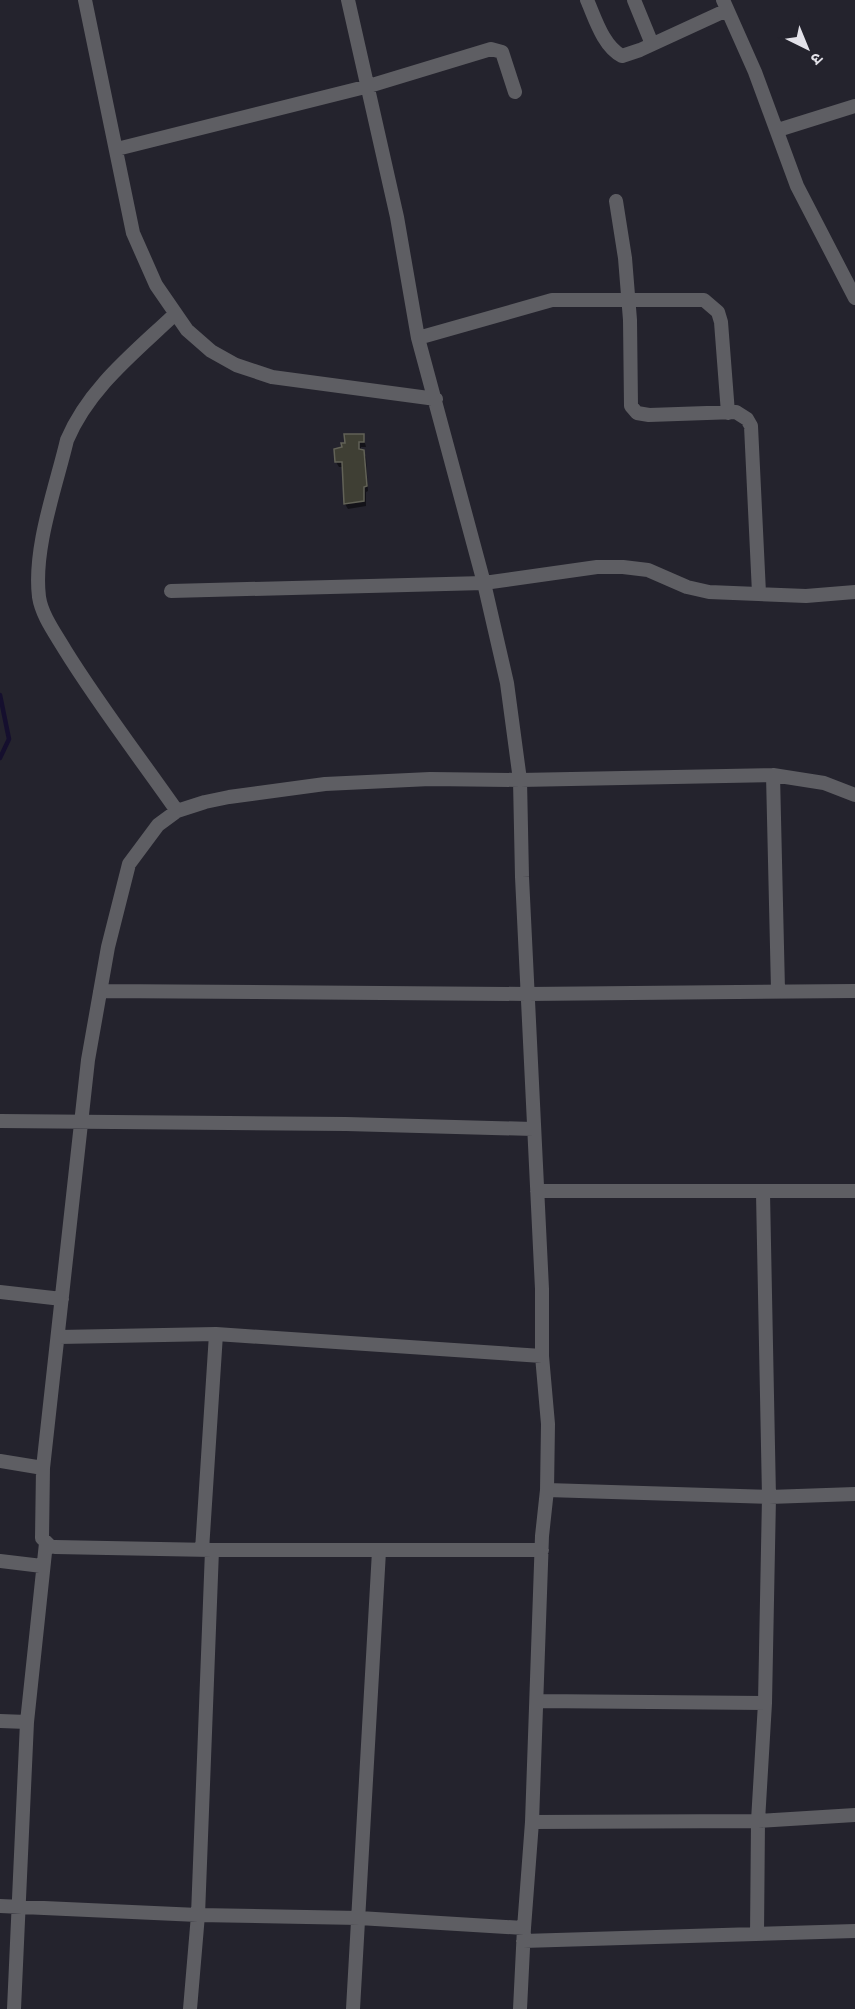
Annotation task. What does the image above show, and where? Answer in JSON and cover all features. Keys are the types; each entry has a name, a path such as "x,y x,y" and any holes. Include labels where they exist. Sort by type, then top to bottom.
{"street":[{"path":"85,0 133,233 144,262 174,315 196,340 212,351 236,365 272,377 436,399"},
{"path":"348,0 369,86 418,338 484,583 507,683 520,780 542,1356 548,1424 532,1822 520,2009"},
{"path":"587,0 604,36 617,53 628,54 652,44 725,5 778,130 797,186 855,298"},
{"path":"634,0 652,44"},
{"path":"117,149 369,86 497,50 505,58 514,92"},
{"path":"778,130 855,106"},
{"path":"616,201 628,299 630,402 634,410 649,415 742,414 751,426 759,593"},
{"path":"418,338 552,300 692,299 712,304 718,312 721,322 729,413"},
{"path":"174,315 105,381 82,408 74,423 67,440 42,547 39,597 48,623 78,670 177,811"},
{"path":"171,591 484,583 597,567 623,567 662,574 696,590 816,596 855,592"},
{"path":"773,775 778,990"},
{"path":"14,2009 27,1722 46,1543 41,1533 43,1468 59,1337 80,1124 108,947 129,864 158,825 177,811 205,802 325,784 430,779 520,780 773,775 824,783 855,795"},
{"path":"100,991 527,994 855,991"},
{"path":"0,1121 80,1124 346,1124 533,1129"},
{"path":"537,1191 763,1193 855,1191"},
{"path":"757,1934 758,1821 765,1703 769,1497 763,1193"},
{"path":"0,1292 62,1299"},
{"path":"59,1337 216,1334 542,1356"},
{"path":"190,2009 198,1915 207,1550 216,1334"},
{"path":"0,1461 43,1468"},
{"path":"547,1490 769,1497 855,1494"},
{"path":"46,1543 56,1547 207,1550 542,1550"},
{"path":"353,2009 379,1551"},
{"path":"0,1561 42,1566"},
{"path":"537,1701 765,1703"},
{"path":"0,1721 27,1722"},
{"path":"532,1822 758,1821 855,1815"},
{"path":"0,1906 198,1915 359,1918 523,1935 757,1934 855,1931"}],"building":[{"path":"344,434 364,434 364,442 359,442 359,449 364,450 367,486 364,487 364,501 344,504 342,462 335,462 334,449 342,447 341,443 345,443"}],"waterway":[{"path":"0,695 9,739 0,758"}]}
